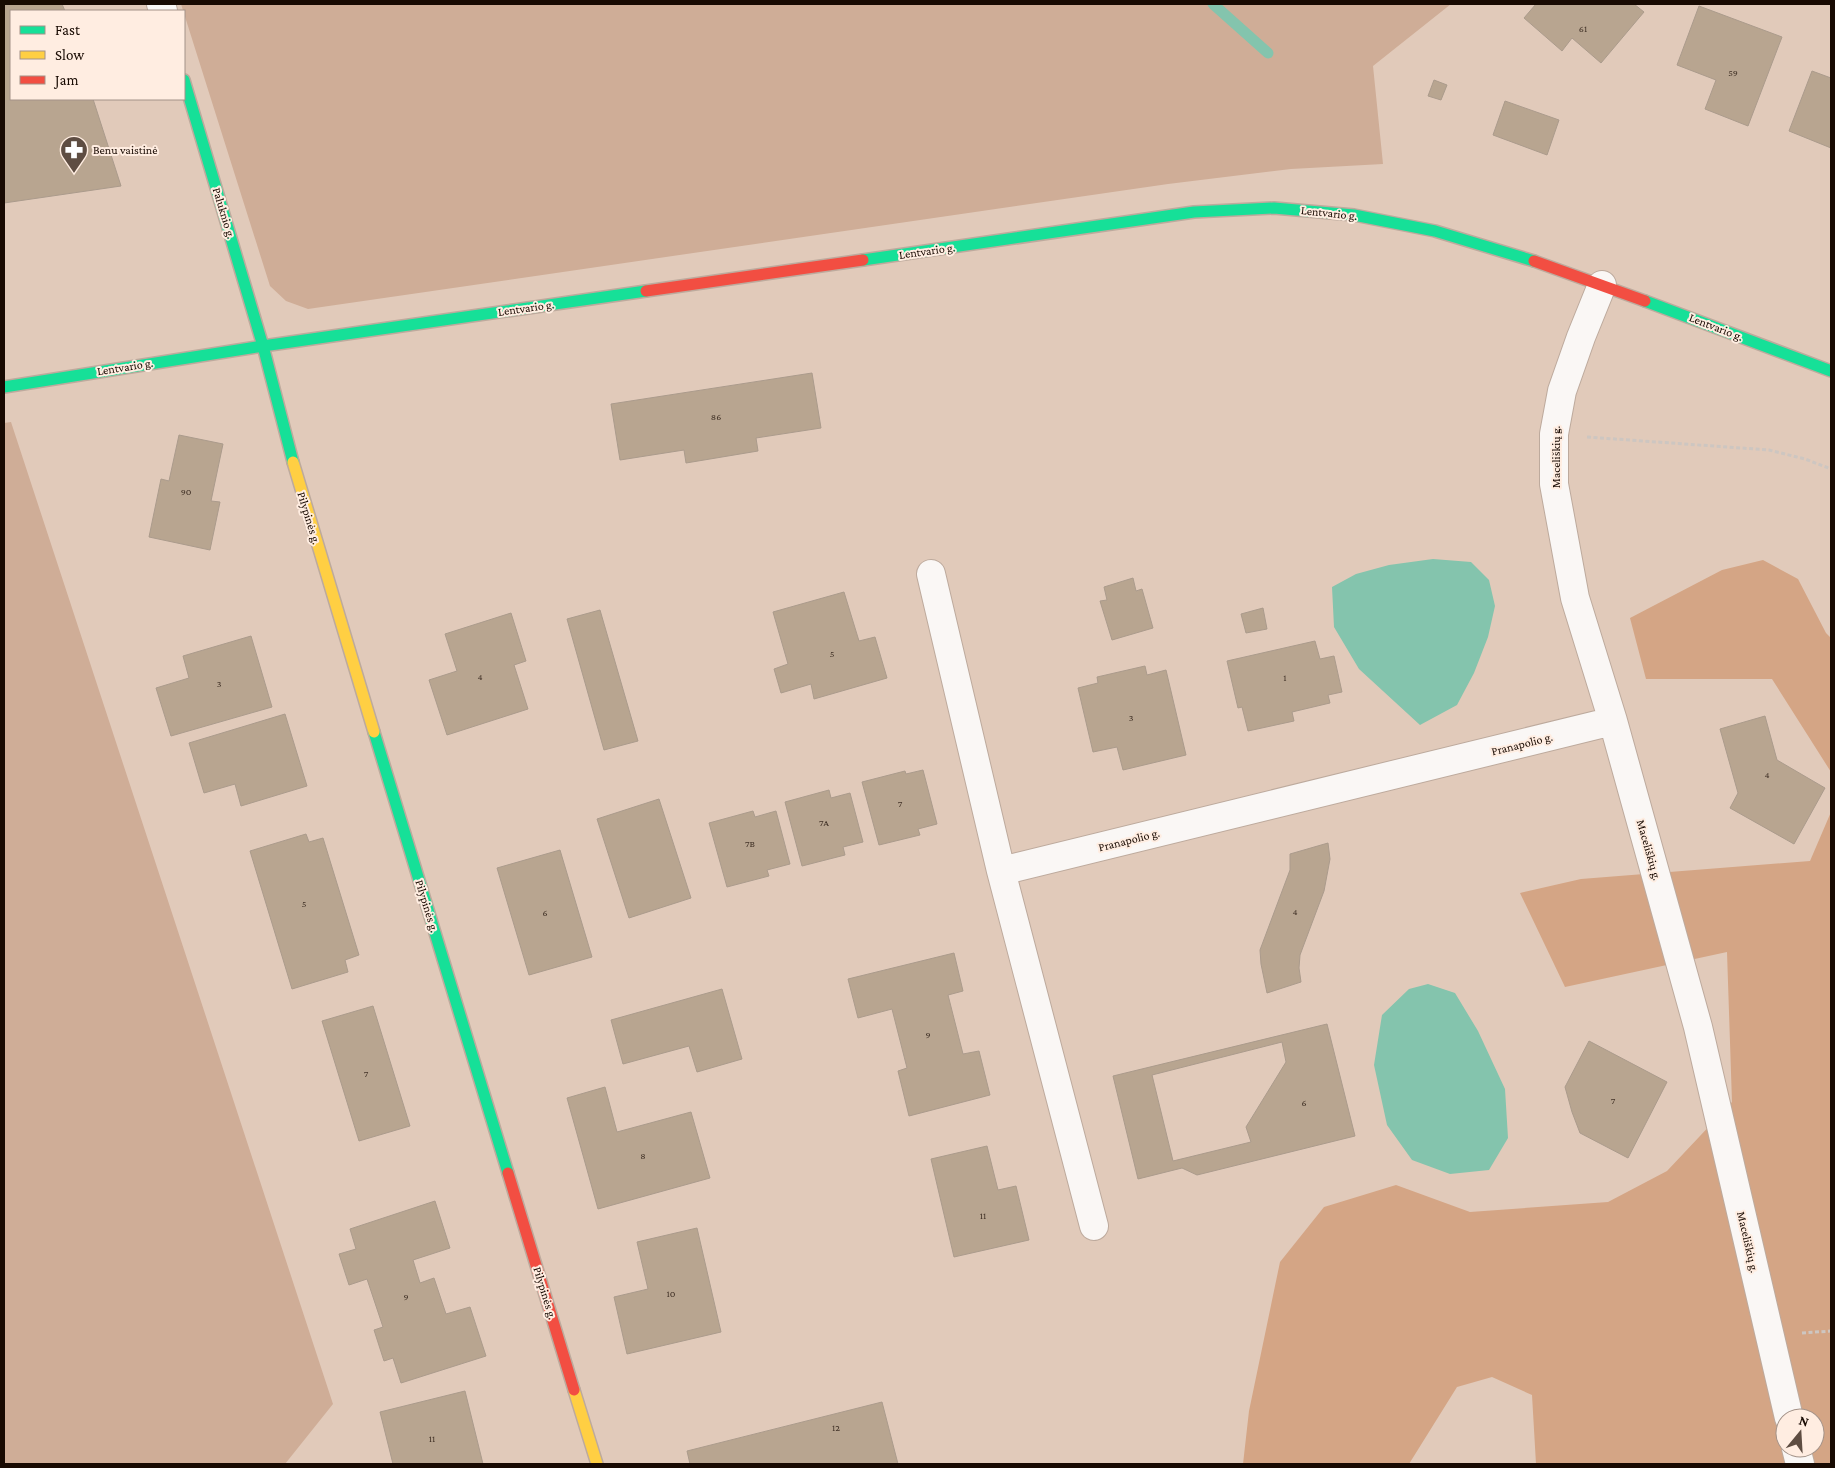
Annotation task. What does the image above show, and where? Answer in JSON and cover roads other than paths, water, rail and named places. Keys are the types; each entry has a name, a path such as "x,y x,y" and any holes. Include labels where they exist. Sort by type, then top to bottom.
{"main road":[{"name":"Paluknio g.","path":"185,83 264,346"},
{"name":"Lentvario g.","path":"4,386 264,346 1194,212 1274,208 1354,215 1435,231 1513,253 1831,371"},
{"name":"Pilypinės g.","path":"264,346 286,441 597,1464"}],"street":[{"name":"Maceliškių g.","path":"1602,285 1562,391 1554,434 1554,484 1573,589 1613,721 1698,1027 1787,1408"},
{"path":"931,574 1001,871 1094,1226"},
{"name":"Pranapolio g.","path":"1001,871 1613,721"}],"waterway":[{"path":"1213,4 1268,53"}],"place":[{"name":"Benu vaistinė","path":"74,174"}]}
